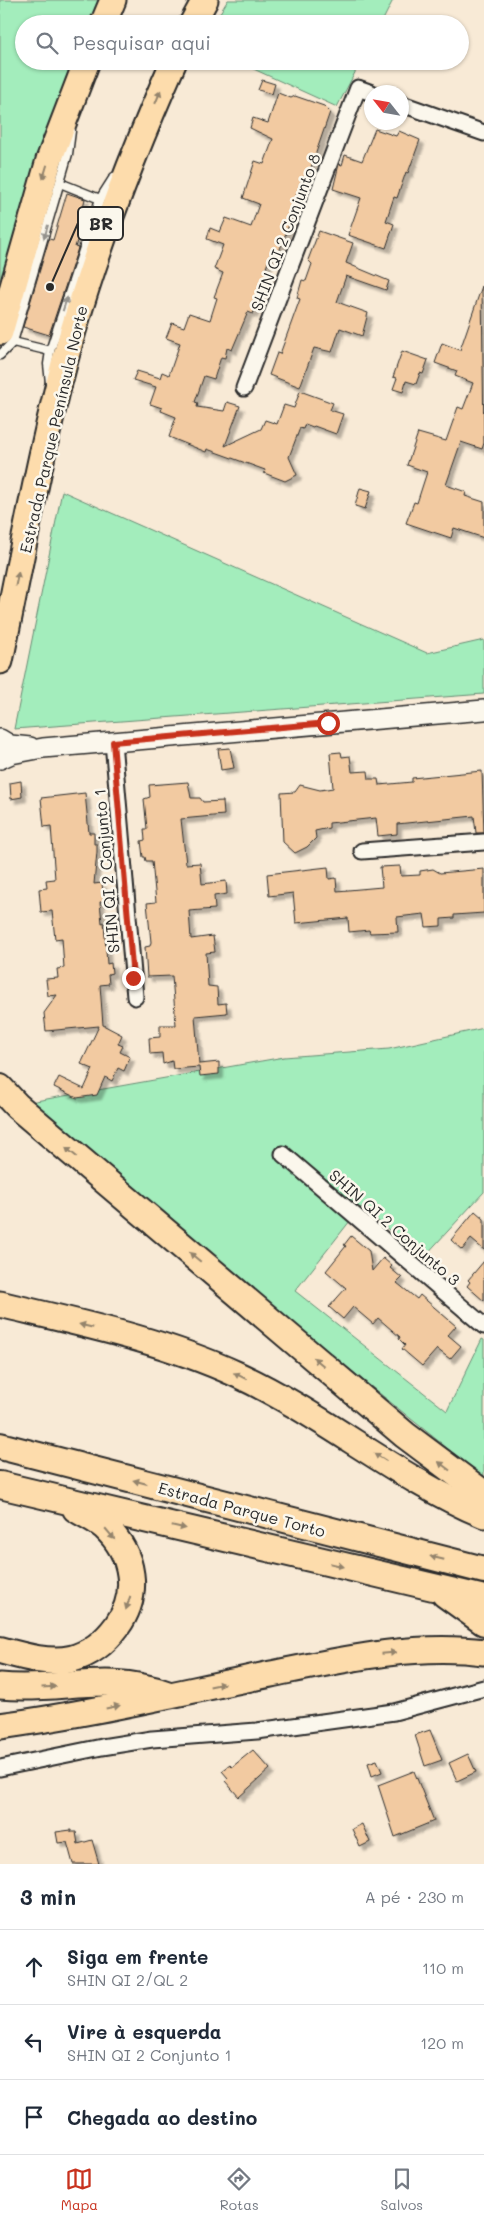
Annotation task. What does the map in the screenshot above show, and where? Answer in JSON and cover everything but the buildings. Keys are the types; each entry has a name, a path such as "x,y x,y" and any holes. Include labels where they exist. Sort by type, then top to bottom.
{"highway":[{"path":"0,1088 17,1106 405,1435 484,1494"},
{"name":"Estrada Parque Torto","path":"0,1446 484,1570"},
{"name":"Estrada Parque Torto","path":"0,1485 484,1599"},
{"path":"0,1650 30,1658 71,1659 99,1645 110,1635 124,1616 131,1595 132,1574 126,1556 104,1527 59,1498"},
{"path":"439,1589 484,1622"}],"main road":[{"path":"106,15 112,0"},
{"path":"197,15 205,0"},
{"name":"Estrada Parque Península Norte","path":"0,661 3,625 73,332 92,271 170,70"},
{"path":"6,337 49,160 83,72"},
{"path":"0,1304 117,1333 187,1354 237,1374 351,1438 432,1490 484,1515"},
{"path":"4,1725 79,1714 374,1654 460,1649 484,1652"},
{"path":"0,1686 46,1688 89,1682 110,1682 145,1686 169,1695"}],"street":[{"name":"SHIN QI 2 Conjunto 8","path":"244,388 364,92"},
{"path":"409,106 484,133"},
{"path":"0,759 11,754 44,748 484,710"},
{"path":"0,739 10,745 44,748"},
{"name":"SHIN QI 2 Conjunto 1","path":"113,742 135,997"},
{"path":"362,851 484,842"},
{"name":"SHIN QI 2 Conjunto 3","path":"283,1154 484,1326"},
{"path":"0,1768 102,1746 152,1739 257,1730 394,1712 484,1688"}],"lane":[{"path":"0,355 60,183 68,154 83,72"},
{"path":"53,412 48,364 50,351 100,198 144,134"},
{"path":"60,183 100,198"},
{"path":"6,337 50,351"}],"green space":[{"path":"0,0 105,0 99,15 15,15 15,70 76,70 0,321"},
{"path":"228,0 393,0 386,15 219,15"},
{"path":"256,70 356,70 337,107"},
{"path":"62,491 427,653 484,640 484,694 14,729"},
{"path":"484,1028 484,1192 423,1258 361,1207 295,1291 447,1411 482,1339 484,1340 484,1478 279,1312 30,1102 284,1057 389,1049"}],"place":[{"name":"BR","path":"50,287"}],"route":[{"path":"133,978 113,742 328,723"}]}
